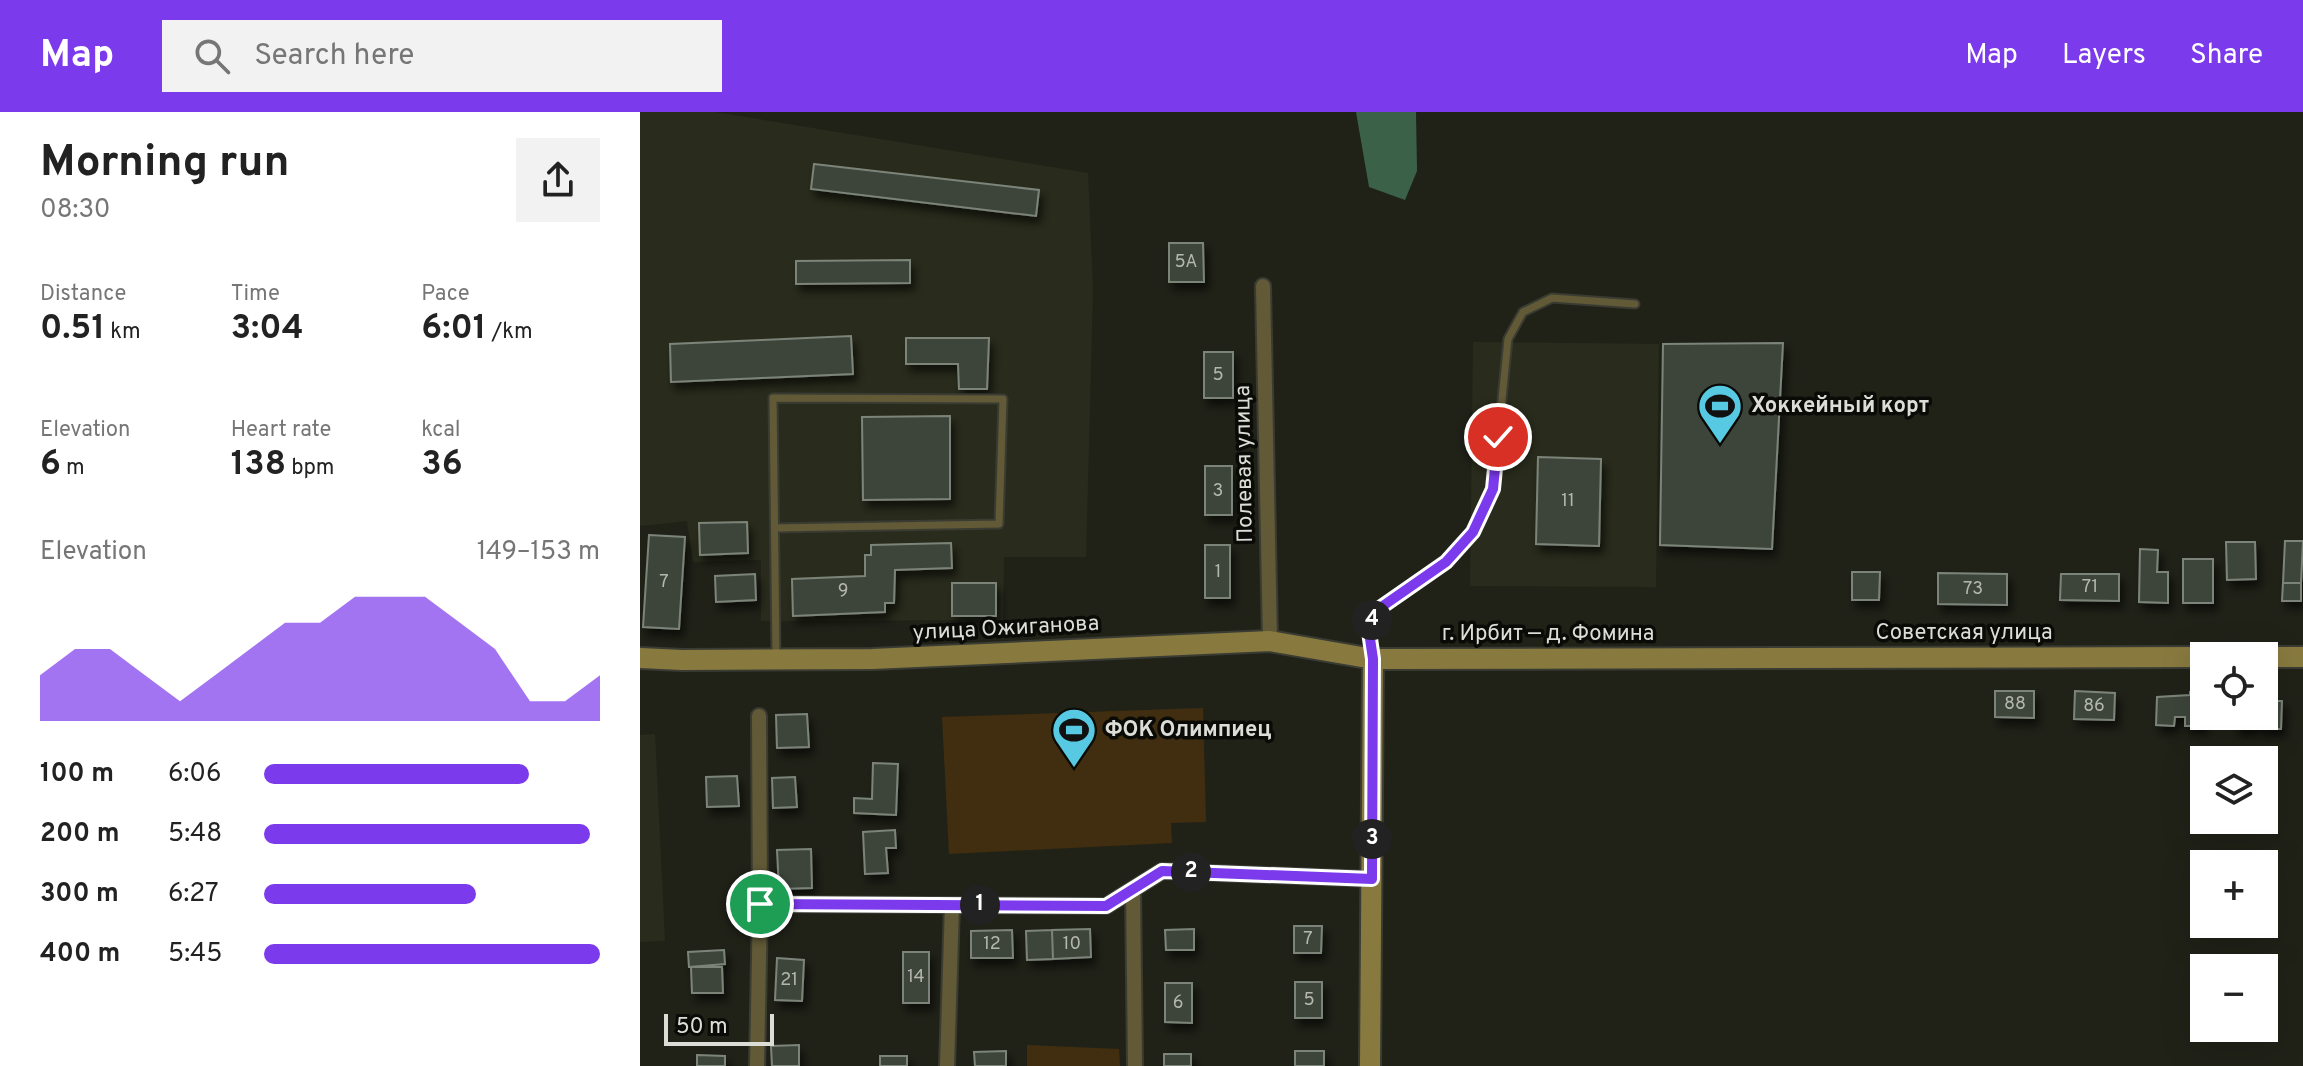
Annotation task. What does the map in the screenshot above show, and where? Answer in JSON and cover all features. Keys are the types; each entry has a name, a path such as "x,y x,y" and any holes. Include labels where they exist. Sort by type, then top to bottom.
{"street":[{"name":"Полевая улица","path":"1263,286 1270,641"},
{"name":"улица Ожиганова","path":"640,658 872,659 1270,641 1373,659"},
{"name":"г. Ирбит — д. Фомина","path":"1373,659 1723,657"},
{"name":"Советская улица","path":"1723,657 2190,657"},
{"path":"2278,657 2303,657"},
{"path":"1370,1066 1373,659"},
{"path":"757,1066 759,716"},
{"path":"760,904 1106,906 1162,871 1372,879"},
{"path":"1133,889 1135,1066"},
{"path":"947,1066 952,905"}],"lane":[{"path":"1373,659 1368,625 1377,610 1446,562 1473,532 1493,489 1508,339 1523,312 1552,298 1635,304"},
{"path":"775,528 999,524 1003,399 773,398 776,660"}],"shaded area":[{"path":"640,112 715,112 1088,173 1093,289 1086,557 1004,557 1003,620 761,621 761,560 693,562 687,521 640,526"},
{"path":"1356,112 1416,112 1417,171 1405,200 1369,187"},
{"path":"1473,342 1659,344 1656,587 1470,586"},
{"name":"ФОК Олимпиец","path":"1203,708 1206,822 1171,823 1172,843 949,854 942,717"},
{"path":"655,734 665,941 640,942 640,735"},
{"path":"1027,1045 1119,1049 1120,1066 1027,1066"}],"building":[{"path":"814,164 1039,190 1036,216 811,189"},
{"path":"1169,243 1203,243 1204,282 1169,282"},
{"path":"910,260 910,283 796,284 796,261"},
{"path":"851,336 853,374 671,382 670,344"},
{"path":"906,338 989,338 987,389 959,389 958,364 906,364"},
{"name":"Хоккейный корт","path":"1783,343 1772,549 1660,545 1663,344"},
{"path":"1204,352 1233,352 1233,398 1204,398"},
{"path":"950,416 950,499 863,500 862,417"},
{"path":"1538,457 1601,459 1599,546 1536,544"},
{"path":"1205,466 1232,466 1232,515 1205,515"},
{"path":"747,522 748,553 700,555 699,523"},
{"path":"649,535 685,537 679,629 643,627"},
{"path":"2285,541 2303,541 2301,583 2283,583"},
{"path":"2226,542 2255,542 2256,579 2227,580"},
{"path":"951,543 952,568 895,570 894,603 885,603 885,612 793,616 792,579 865,576 865,555 871,555 871,545"},
{"path":"1205,545 1230,545 1230,598 1205,598"},
{"path":"2140,549 2158,550 2157,572 2168,572 2168,603 2139,602"},
{"path":"2183,559 2213,559 2213,603 2183,603"},
{"path":"1852,572 1880,572 1879,600 1852,600"},
{"path":"1938,573 2007,574 2007,605 1938,604"},
{"path":"755,574 756,600 716,602 715,576"},
{"path":"2061,574 2119,574 2119,601 2060,600"},
{"path":"952,583 996,583 996,616 952,616"},
{"path":"2283,583 2301,583 2301,601 2282,601"},
{"path":"1995,691 2034,691 2034,718 1995,717"},
{"path":"2075,691 2115,693 2114,720 2074,719"},
{"path":"2190,695 2190,726 2185,726 2185,717 2175,717 2174,726 2156,725 2157,697"},
{"path":"2278,701 2282,701 2281,729 2278,729"},
{"path":"807,714 809,747 777,748 776,715"},
{"path":"873,763 898,764 896,815 854,813 854,798 872,799"},
{"path":"737,776 739,806 707,807 706,777"},
{"path":"795,777 797,807 773,808 772,778"},
{"path":"895,830 896,848 886,848 888,873 865,874 863,832"},
{"path":"811,849 812,888 779,889 777,850"},
{"path":"1294,926 1322,926 1321,953 1294,953"},
{"path":"1090,929 1091,957 1053,959 1052,930"},
{"path":"1194,929 1194,950 1166,950 1165,930"},
{"path":"1012,930 1013,958 971,958 971,931"},
{"path":"1052,930 1053,959 1027,960 1026,931"},
{"path":"724,950 725,964 689,967 688,952"},
{"path":"903,952 929,952 929,1003 903,1003"},
{"path":"777,958 804,960 802,1001 775,1000"},
{"path":"691,967 722,967 723,993 692,993"},
{"path":"1295,982 1322,982 1322,1018 1295,1018"},
{"path":"1165,983 1192,983 1192,1023 1165,1022"},
{"path":"799,1045 799,1066 772,1066 771,1046"},
{"path":"1006,1051 1006,1066 975,1066 974,1052"},
{"path":"1295,1051 1324,1051 1324,1066 1295,1066"},
{"path":"1164,1054 1191,1054 1191,1066 1164,1066"},
{"path":"697,1055 725,1056 725,1066 697,1066"},
{"path":"880,1056 907,1056 907,1066 880,1066"}],"place":[{"name":"Хоккейный корт","path":"1720,445"},
{"name":"ФОК Олимпиец","path":"1074,769"}],"route":[{"path":"760,904 1106,906 1162,871 1372,879 1373,659 1368,625 1377,610 1446,562 1473,532 1493,489 1498,437"}]}
